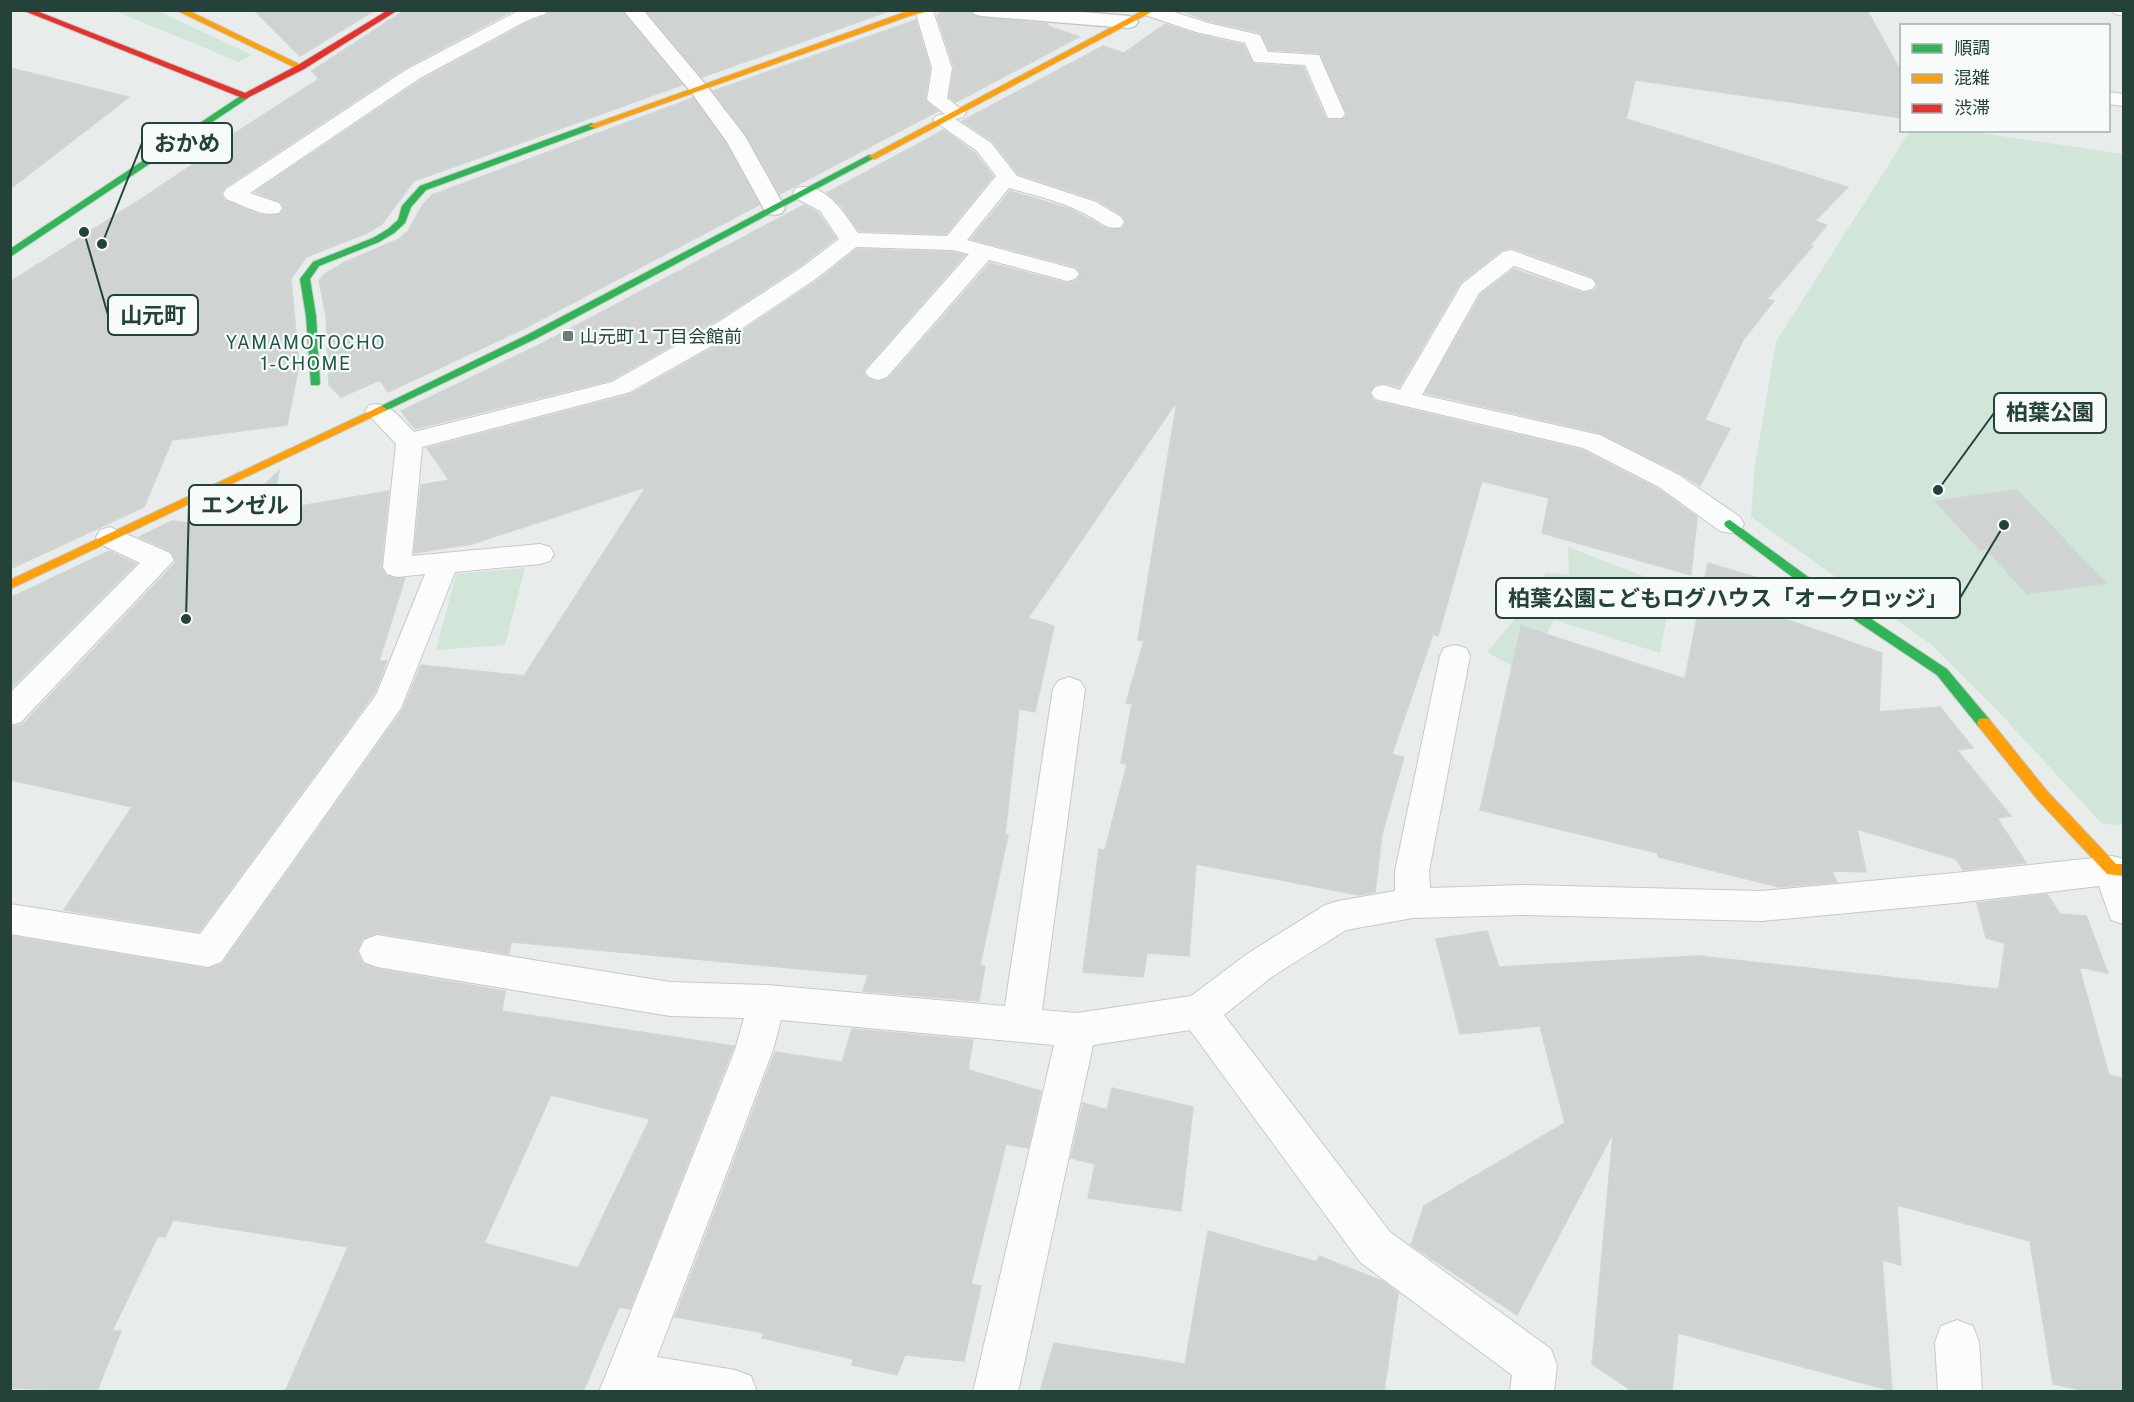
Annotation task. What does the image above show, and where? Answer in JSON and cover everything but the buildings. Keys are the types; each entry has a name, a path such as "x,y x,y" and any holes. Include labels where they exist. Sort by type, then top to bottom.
{"street":[{"path":"26,10 245,96"},
{"path":"180,10 301,67"},
{"path":"10,254 245,96 301,67 394,10"},
{"path":"632,10 698,88 737,141 774,208"},
{"path":"981,10 1128,22"},
{"path":"315,383 311,316 305,279 316,264 376,240 391,231 402,221 407,206 423,188 911,13 927,11"},
{"path":"10,585 533,336 1151,11"},
{"path":"1730,524 1811,585 1942,672 2042,795 2118,870"}],"lane":[{"path":"272,208 234,194 413,74 522,16 539,10"},
{"path":"927,11 942,68 937,100 949,116 984,147 1007,176 953,243"},
{"path":"1151,11 1253,39 1261,58 1312,59 1335,114"},
{"path":"1004,179 1077,203 1102,213 1113,222"},
{"path":"804,193 828,206 851,240"},
{"path":"410,442 621,387 729,326 809,273 851,240 953,243 1067,274"},
{"path":"878,372 984,252"},
{"path":"1584,284 1511,257 1470,289 1395,397 1591,441 1669,481 1730,524"},
{"path":"378,411 410,442"},
{"path":"410,442 398,567 540,554"},
{"path":"10,713 160,560 110,537"},
{"path":"10,919 208,951 390,700 444,562"},
{"path":"1413,903 1412,871 1455,656"},
{"path":"1021,1025 1069,689"},
{"path":"377,951 670,999 767,1002 1077,1030 1199,1012 1260,965 1338,916 1413,903 1523,900 1761,906 2118,870 2124,909"},
{"path":"735,1392 625,1383 754,1050 767,1002"},
{"path":"1199,1012 1375,1247 1535,1365 1532,1392"},
{"path":"995,1392 1077,1030"},
{"path":"1957,1342 1960,1392"}],"green space":[{"path":"115,11 158,11 252,55 239,62"},
{"path":"1909,132 1974,132 2123,154 2123,825 2102,824 1996,709 1932,645 1751,517 1755,464 1776,342"},
{"path":"1568,547 1672,587 1660,653 1554,620 1526,674 1487,652 1526,606 1546,573 1569,575"},
{"path":"525,568 505,645 436,650 456,574"}],"traffic: fast":[{"path":"10,254 245,96"},
{"path":"315,383 311,316 305,279 316,264 376,240 391,231 402,221 407,206 423,188 592,126"},
{"path":"381,409 533,336 872,157"},
{"path":"1730,524 1811,585 1942,672 1984,723"}],"traffic: slow":[{"path":"180,10 301,67"},
{"path":"592,126 911,13 931,10"},
{"path":"872,157 1151,10"},
{"path":"10,585 381,409"},
{"path":"1984,723 2042,795 2112,870 2124,870"}],"traffic: jam":[{"path":"26,10 245,96"},
{"path":"245,96 301,67 394,10"}],"place":[{"name":"山元町","path":"84,232"},
{"name":"おかめ","path":"102,244"},
{"name":"山元町１丁目会館前","path":"568,336"},
{"name":"柏葉公園","path":"1938,490"},
{"name":"柏葉公園こどもログハウス「オークロッジ」","path":"2004,525"},
{"name":"エンゼル","path":"186,619"}],"district":[{"name":"YAMAMOTOCHO 1-CHOME","path":"306,352"}]}
